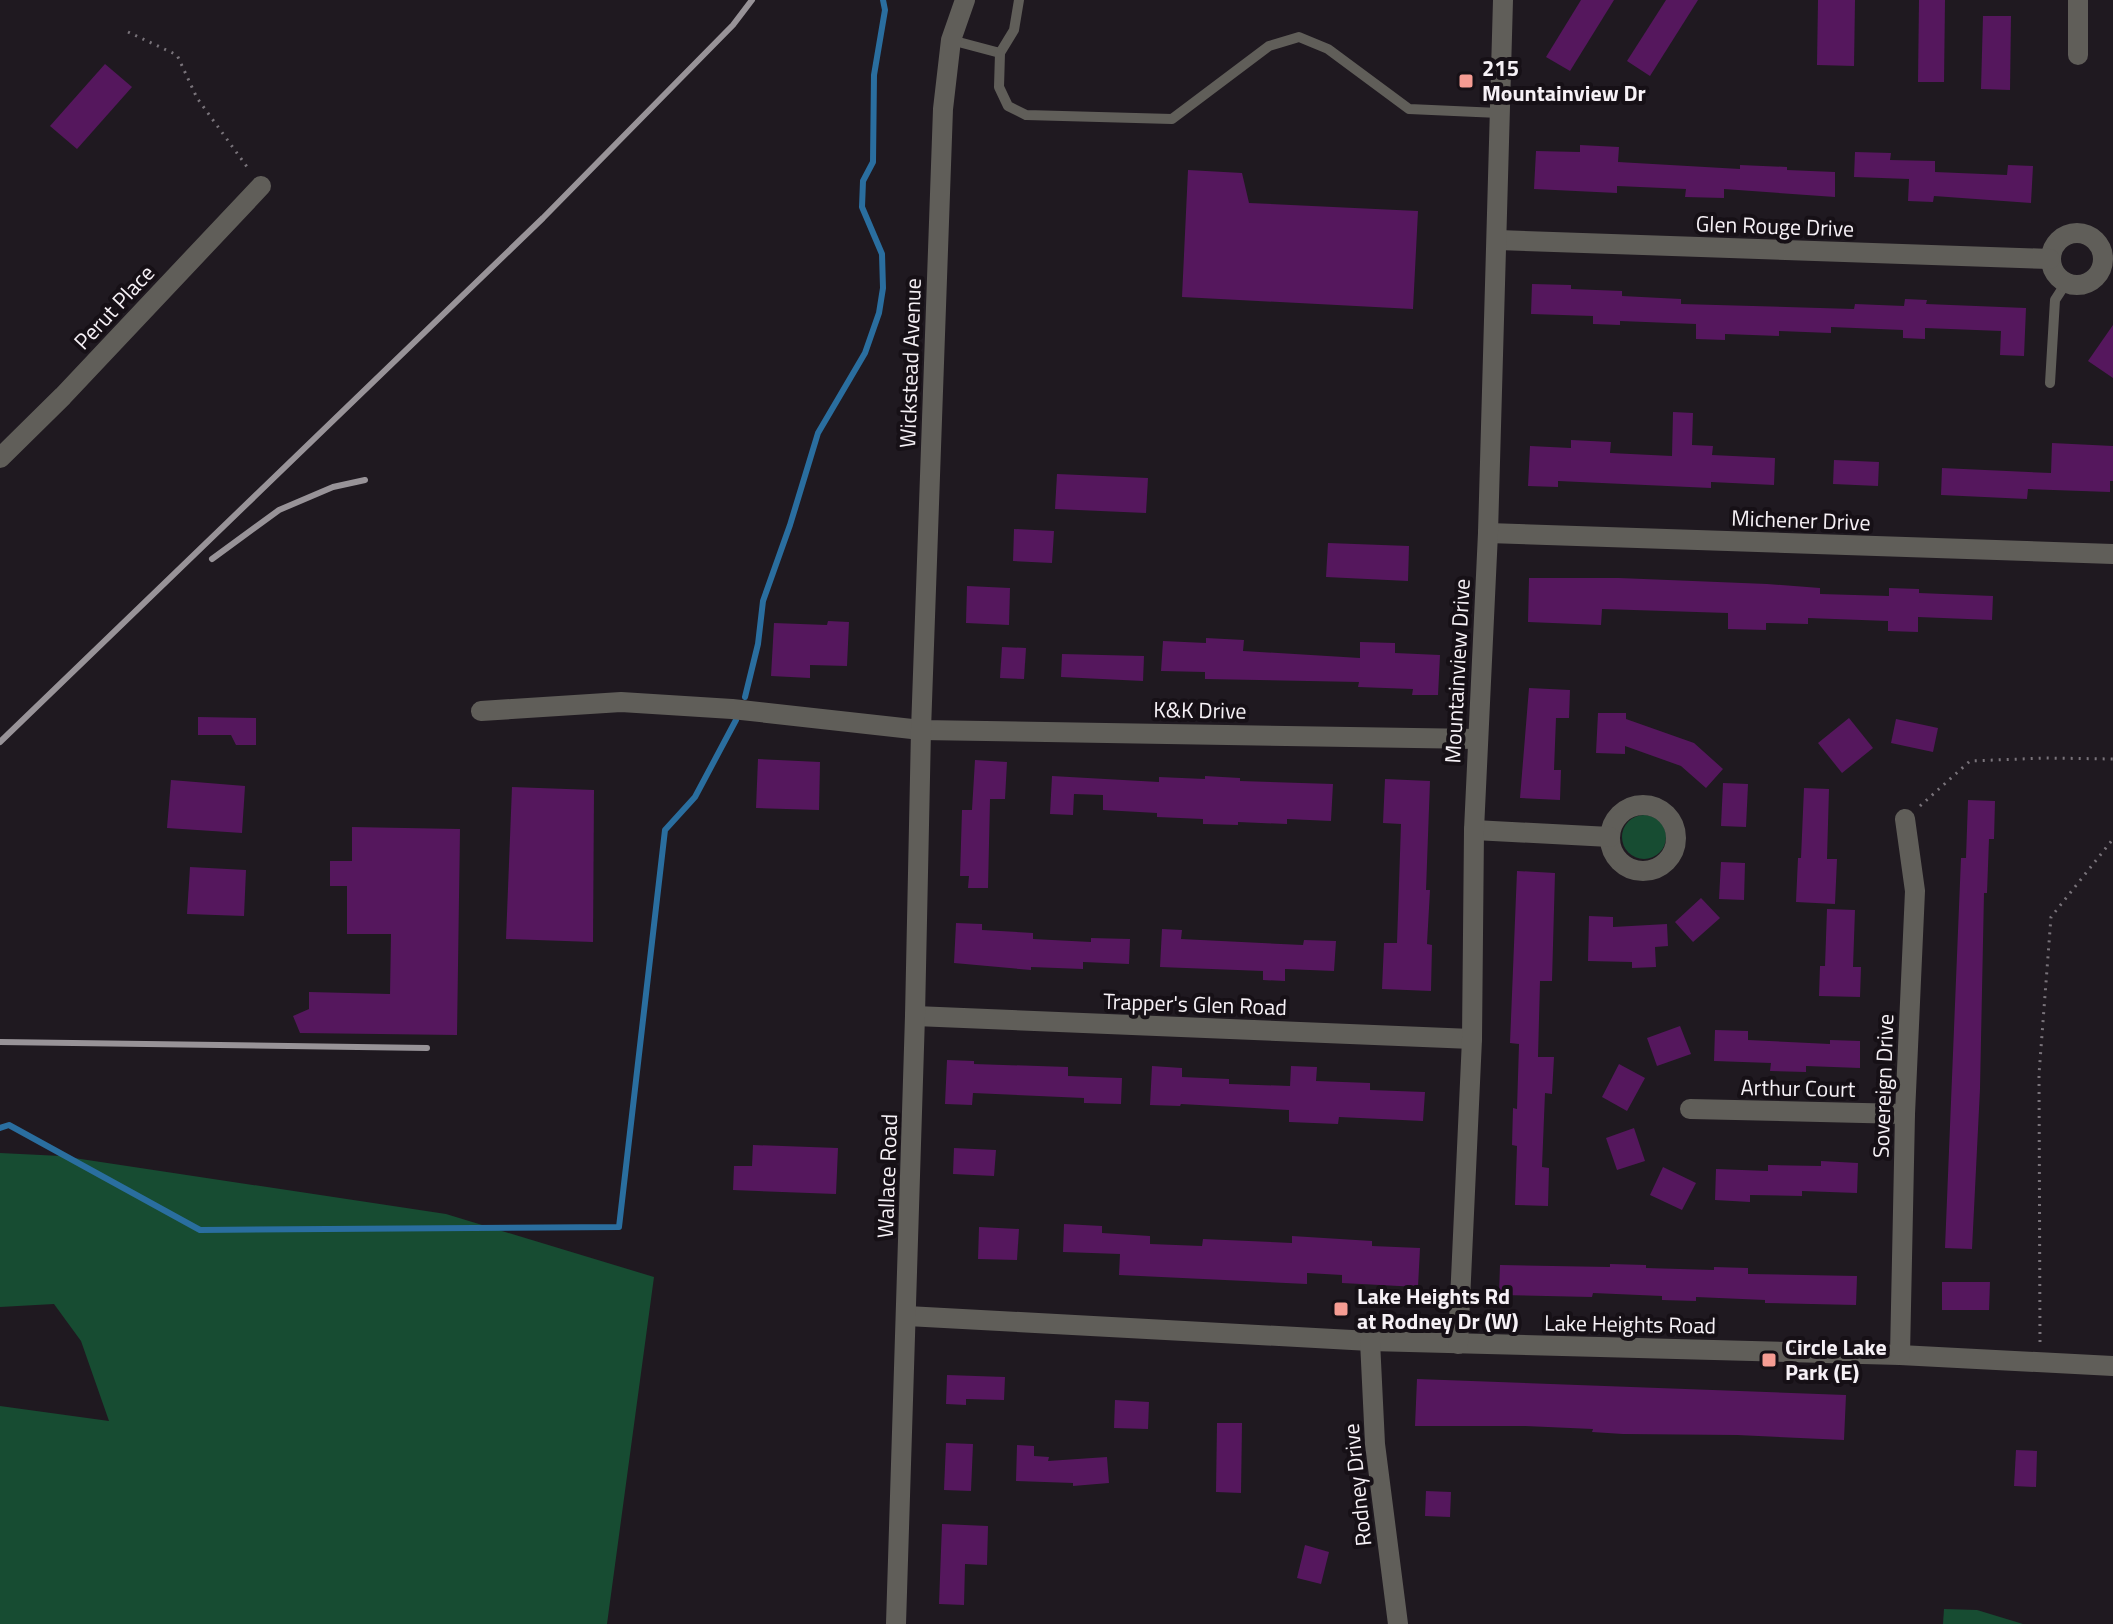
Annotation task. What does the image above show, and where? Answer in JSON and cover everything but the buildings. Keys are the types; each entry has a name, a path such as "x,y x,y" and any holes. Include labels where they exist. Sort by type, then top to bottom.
{"street":[{"name":"Wickstead Avenue","path":"921,730 943,109 951,40 965,0"},
{"name":"Mountainview Drive","path":"1458,1344 1472,1039 1474,830 1488,533 1503,0"},
{"path":"2078,0 2078,55"},
{"name":"Perut Place","path":"0,458 63,396 261,186"},
{"path":"2073,232 2093,238 2103,255 2097,276 2088,283 2077,285 2057,277 2050,259 2056,241 2073,232"},
{"name":"Glen Rouge Drive","path":"1498,240 2050,259"},
{"name":"Michener Drive","path":"1488,533 2113,554"},
{"name":"K&K Drive","path":"481,711 621,702 732,709 921,730 1478,739"},
{"name":"Wallace Road","path":"896,1624 921,730"},
{"name":"Sovereign Drive","path":"1900,1355 1905,1114 1915,891 1905,819"},
{"path":"1474,830 1610,837"},
{"name":"Trapper's Glen Road","path":"915,1016 1472,1039"},
{"name":"Arthur Court","path":"1690,1109 1905,1114"},
{"name":"Lake Heights Road","path":"907,1316 1370,1341 1900,1355 2113,1366"},
{"name":"Rodney Drive","path":"1370,1341 1375,1444 1398,1624"}],"lane":[{"path":"1019,0 1014,30 1000,53 999,87 1008,106 1026,115 1172,119 1269,46 1299,37 1328,49 1409,109 1499,113"},
{"path":"951,40 1000,53"},
{"path":"2050,383 2055,300 2066,283"}],"path":[{"path":"128,32 177,55 197,98 261,186"},
{"path":"1905,819 1970,761 2113,759"},
{"path":"2040,1363 2039,1074 2051,917 2113,839"}],"green space":[{"path":"1644,815 1660,821 1666,837 1660,853 1644,859 1628,853 1622,837 1628,821"},
{"path":"0,1153 61,1156 446,1214 654,1277 607,1624 0,1624 0,1406 109,1421 81,1341 54,1304 0,1307"},
{"path":"1944,1609 1977,1610 2023,1624 1943,1624"}],"waterway":[{"path":"745,697 758,644 763,601 818,433 865,353 879,313 883,288 882,254 862,207 863,181 873,162 874,75 885,10 883,0"},
{"path":"0,1128 9,1125 200,1230 619,1227 665,830 695,797 736,720"}],"railway":[{"path":"0,742 543,218 733,25 752,0"},
{"path":"212,559 279,510 333,487 365,480"},
{"path":"0,1042 427,1048"}],"place":[{"name":"215 Mountainview Dr","path":"1466,81"},
{"name":"Lake Heights Rd at Rodney Dr (W)","path":"1341,1309"},
{"name":"Circle Lake Park (E)","path":"1769,1360"}]}
